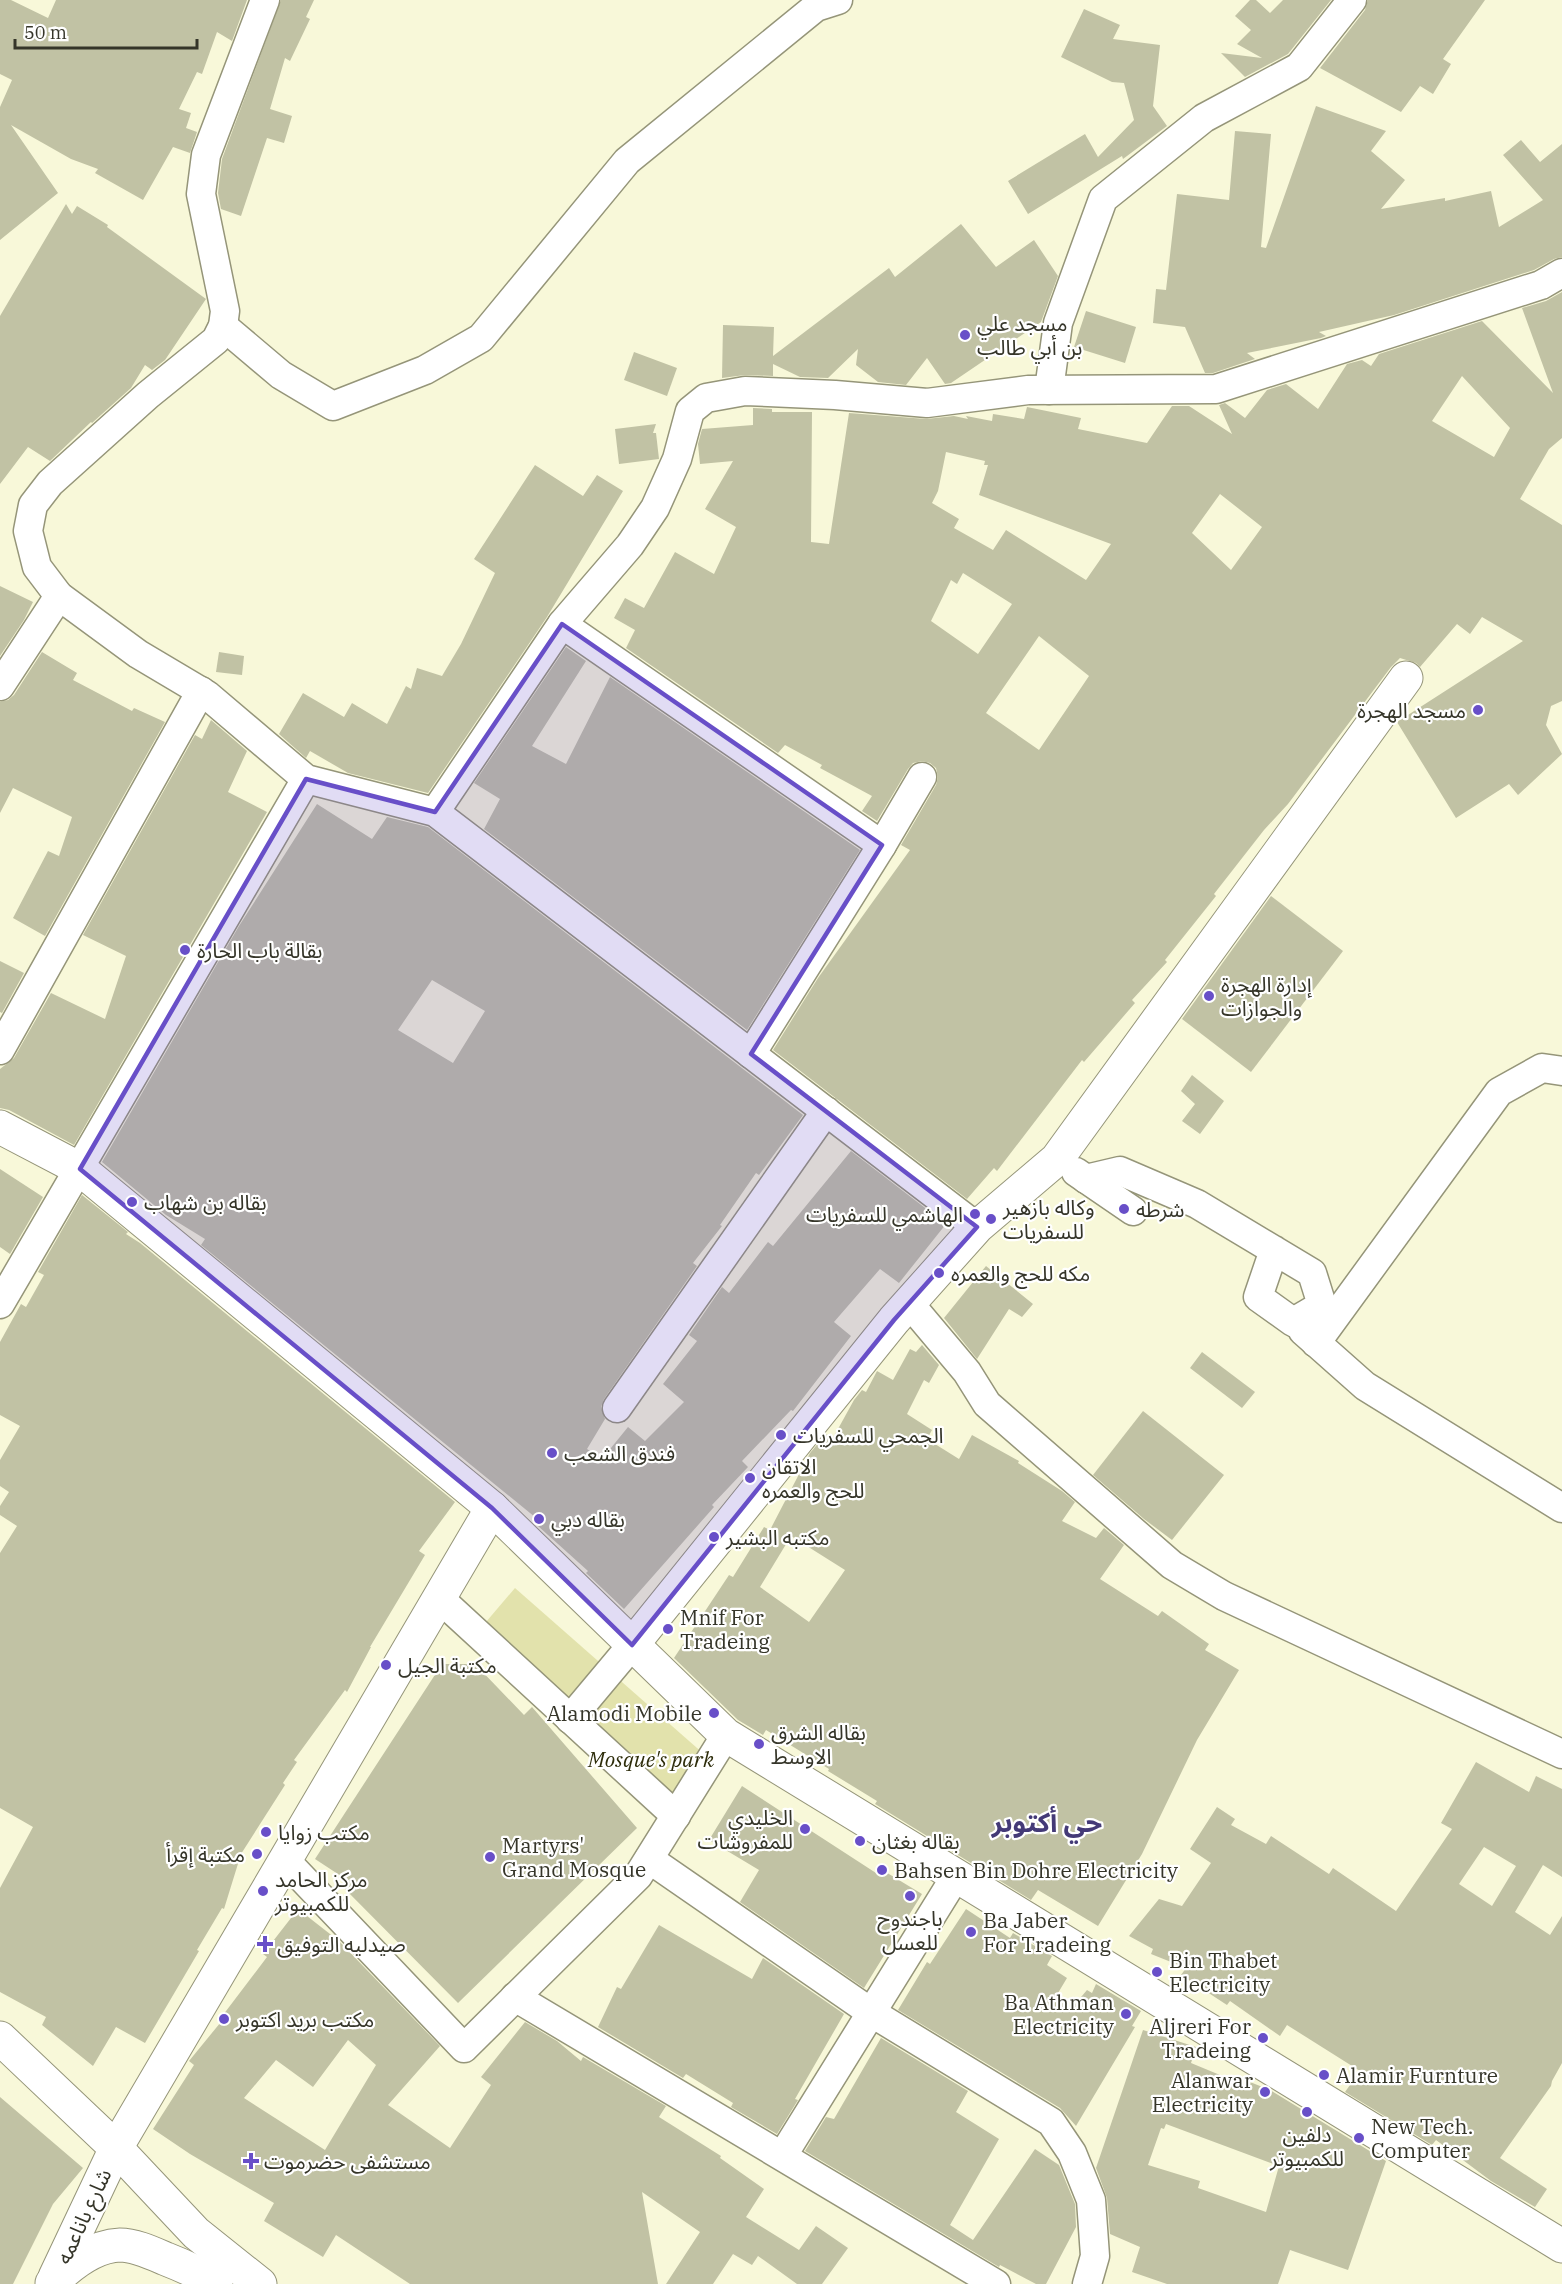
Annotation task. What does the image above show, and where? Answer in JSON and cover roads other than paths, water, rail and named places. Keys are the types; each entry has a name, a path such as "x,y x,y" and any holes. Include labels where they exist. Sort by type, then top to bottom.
{"main road":[{"path":"632,1645 909,1303 977,1227 1057,1159 1406,678"},
{"path":"0,1128 80,1169 492,1508 726,1736 1562,2246"},
{"name":"شارع باناعمه","path":"51,2284 116,2148 492,1508"},
{"path":"0,2038 116,2148 196,2233 260,2284"},
{"path":"51,2284 73,2263 95,2251 121,2245 148,2252 199,2272 216,2284"}],"street":[{"path":"265,0 206,156 201,194 225,311 223,326 216,340 148,395 50,483 33,505 28,531 37,567 59,597 138,654 201,691 306,779 435,812 977,1227"},
{"path":"223,326 281,375 333,406 425,370 481,338 627,161 816,7 838,0"},
{"path":"1048,390 1058,323 1103,199 1204,118 1299,67 1352,0"},
{"path":"435,812 562,624 630,545 655,508 677,459 690,411 706,398 745,391 834,395 927,403 1028,390 1216,389 1541,285 1562,273"},
{"path":"0,686 59,597"},
{"path":"562,624 882,845"},
{"path":"0,1050 201,691"},
{"path":"751,1054 922,777"},
{"path":"0,1304 306,779"},
{"path":"1316,1343 1499,1092 1542,1068 1562,1071"},
{"path":"618,1408 826,1111"},
{"path":"1057,1159 1133,1211"},
{"path":"1086,1179 1120,1171 1197,1204 1312,1273 1322,1305 1293,1322"},
{"path":"1274,1250 1258,1297 1293,1322 1365,1386 1562,1508"},
{"path":"909,1303 967,1372 987,1404 1172,1565 1224,1596 1562,1754"},
{"path":"439,1598 676,1816"},
{"path":"570,1719 632,1645"},
{"path":"285,1860 464,2048 638,1876 726,1736"},
{"path":"649,1859 872,2013 1050,2122 1072,2153 1091,2200 1095,2256 1087,2284"},
{"path":"783,2155 956,1876"},
{"path":"515,1997 996,2284"}],"place":[{"name":"مسجد علي بن أبي طالب","path":"965,335"},
{"name":"مسجد الهجرة","path":"1478,710"},
{"name":"بقالة باب الحارة","path":"185,950"},
{"name":"إدارة الهجرة والجوازات","path":"1209,996"},
{"name":"بقاله بن شهاب","path":"132,1202"},
{"name":"شرطه","path":"1124,1209"},
{"name":"الهاشمي للسفريات","path":"975,1214"},
{"name":"وكاله بازهير للسفريات","path":"991,1219"},
{"name":"مكه للحج والعمره","path":"939,1273"},
{"name":"الجمحي للسفريات","path":"781,1435"},
{"name":"فندق الشعب","path":"552,1453"},
{"name":"الاتقان للحج والعمره","path":"750,1478"},
{"name":"بقاله دبي","path":"539,1519"},
{"name":"مكتبه البشير","path":"714,1537"},
{"name":"Mnif For Tradeing","path":"668,1629"},
{"name":"مكتبة الجيل","path":"386,1665"},
{"name":"Alamodi Mobile","path":"714,1713"},
{"name":"بقاله الشرق الاوسط","path":"759,1744"},
{"name":"الخليدي للمفروشات","path":"805,1829"},
{"name":"مكتب زوايا","path":"266,1832"},
{"name":"بقاله بغثان","path":"860,1841"},
{"name":"مكتبة إقرأ","path":"257,1854"},
{"name":"Martyrs' Grand Mosque","path":"490,1857"},
{"name":"Bahsen Bin Dohre Electricity","path":"882,1870"},
{"name":"مركز الحامد للكمبيوتر","path":"263,1891"},
{"name":"باجندوح للعسل","path":"910,1896"},
{"name":"Ba Jaber For Tradeing","path":"971,1932"},
{"name":"صيدليه التوفيق","path":"265,1944"},
{"name":"Bin Thabet Electricity","path":"1157,1972"},
{"name":"Ba Athman Electricity","path":"1126,2014"},
{"name":"مكتب بريد اكتوبر","path":"224,2019"},
{"name":"Aljreri For Tradeing","path":"1263,2038"},
{"name":"Alamir Furnture","path":"1324,2075"},
{"name":"Alanwar Electricity","path":"1265,2092"},
{"name":"دلفين للكمبيوتر","path":"1307,2112"},
{"name":"New Tech. Computer","path":"1359,2138"},
{"name":"مستشفى حضرموت","path":"251,2161"}],"district":[{"name":"حي أكتوبر","path":"1047,1821"}],"park label":[{"name":"Mosque's park","path":"651,1759"}]}
